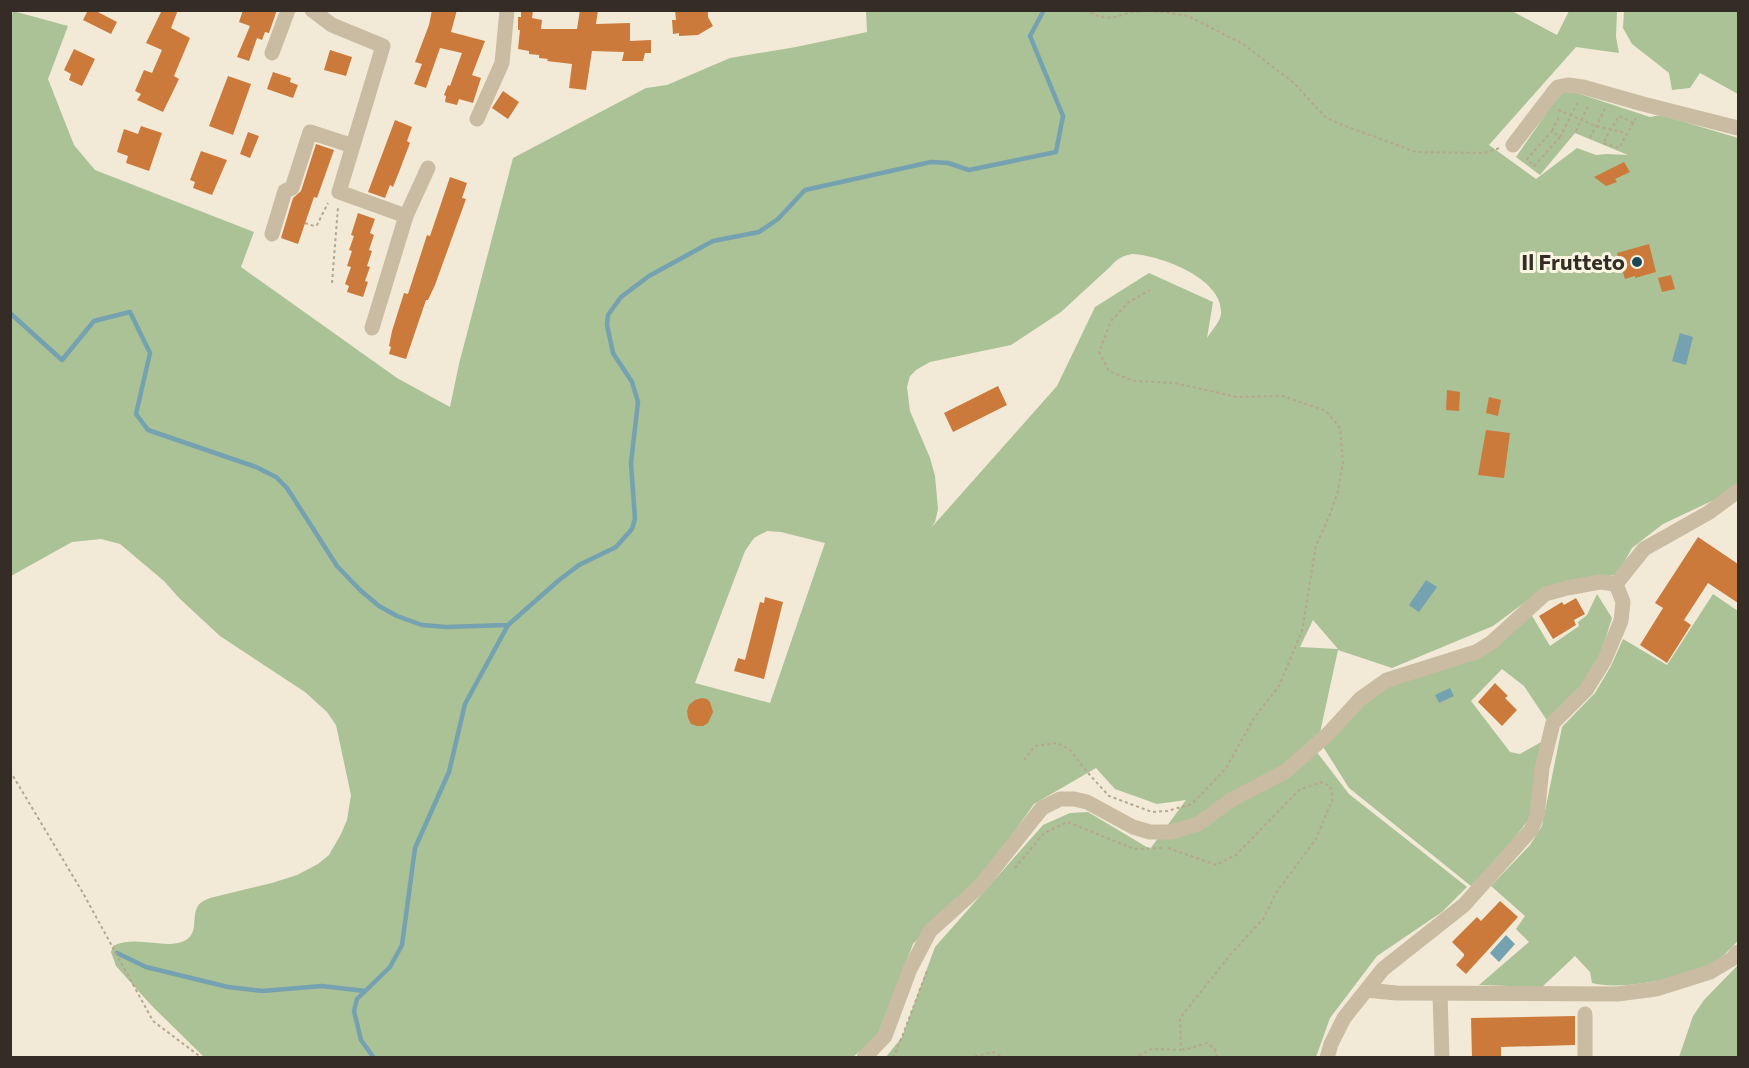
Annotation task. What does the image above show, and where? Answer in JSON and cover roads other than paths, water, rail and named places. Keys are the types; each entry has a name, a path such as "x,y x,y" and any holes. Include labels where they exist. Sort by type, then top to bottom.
{"street":[{"path":"272,53 288,10"},
{"path":"312,10 383,46 339,192 406,216"},
{"path":"477,119 502,63 507,10"},
{"path":"1513,145 1558,87 1568,85 1738,128"},
{"path":"272,234 285,191 292,188 310,132 353,146"},
{"path":"372,328 406,216 428,168"},
{"path":"1616,584 1644,549 1708,513 1738,491"},
{"path":"864,1058 885,1036 910,969 930,931 980,886 1042,808 1060,800 1087,802 1133,827 1150,832 1171,832 1198,824 1231,800 1286,771 1328,734 1360,699 1387,680 1476,652 1492,642 1545,594 1600,582 1616,584"},
{"path":"1327,1058 1344,1018 1383,969 1464,905 1531,830 1537,816 1542,768 1553,723 1586,690 1604,662 1621,621 1623,602 1616,584"},
{"path":"1366,990 1440,994 1617,994 1656,989 1710,972 1732,959 1738,952"},
{"path":"1440,994 1442,1058"},
{"path":"1585,1014 1585,1058"}],"water":[{"path":"1680,333 1693,337 1686,365 1672,361"},
{"path":"1426,580 1437,587 1419,612 1409,605"},
{"path":"1450,688 1454,696 1439,703 1435,695"},
{"path":"1506,935 1515,944 1499,962 1490,953"}],"waterway":[{"path":"374,1058 361,1040 354,1011 357,999 390,967 402,945 415,848 449,772 465,704 508,625 579,565 616,547 632,529 635,519 631,463 638,402 632,382 613,353 607,325 608,315 621,297 649,276 713,241 759,232 778,219 805,190 931,162 948,163 969,170 1056,152 1063,116 1030,36 1044,10"},
{"path":"10,313 62,360 94,321 130,312 150,353 136,414 148,430 256,467 276,477 287,488 337,566 379,606 397,616 422,625 446,627 508,625"},
{"path":"117,953 146,967 228,987 262,991 322,986 365,991"}],"place":[{"name":"Il Frutteto","path":"1637,262"}]}
